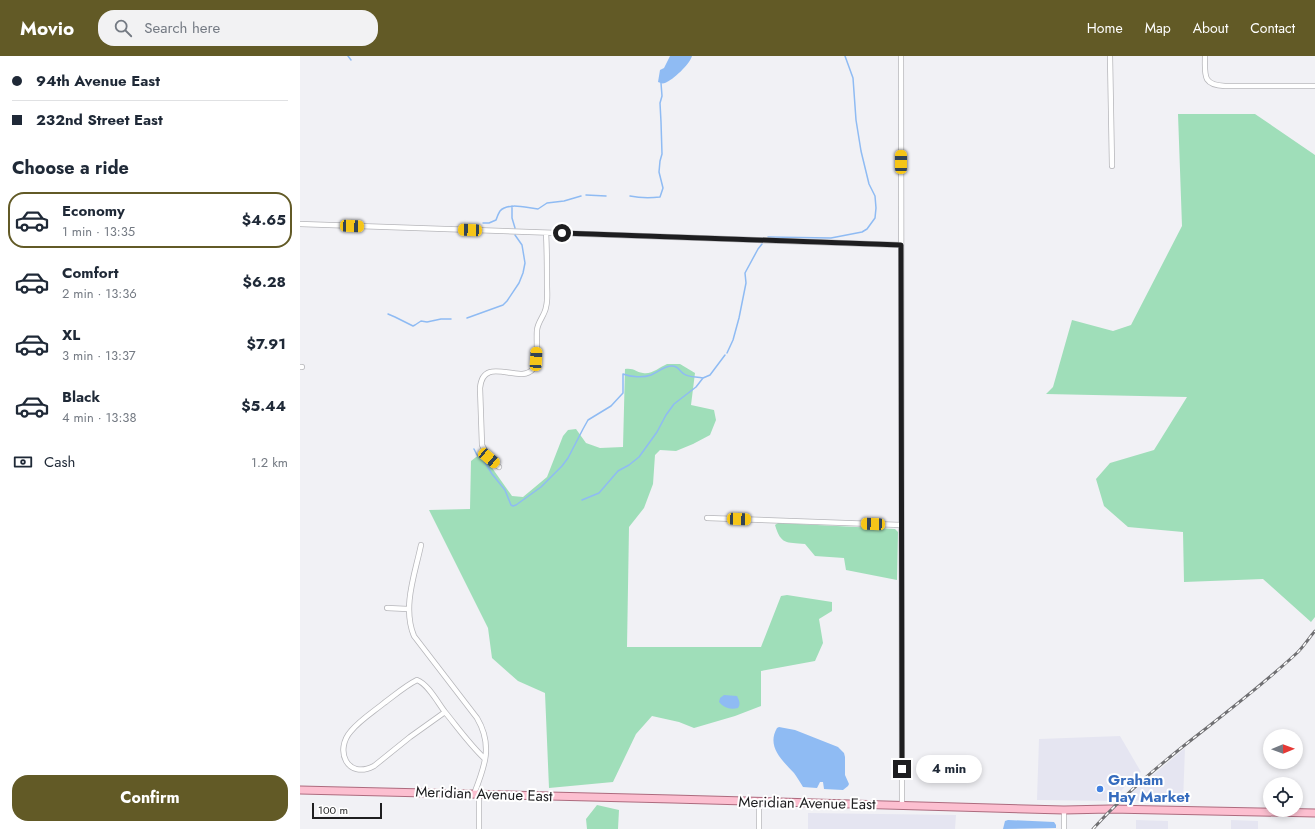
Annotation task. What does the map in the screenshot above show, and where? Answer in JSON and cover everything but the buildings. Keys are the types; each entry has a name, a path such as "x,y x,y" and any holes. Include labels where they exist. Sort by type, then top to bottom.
{"main road":[{"name":"Meridian Avenue East","path":"300,790 1064,810 1110,809 1315,814"}],"street":[{"path":"901,56 902,805"},
{"path":"1110,56 1112,166"},
{"path":"1205,56 1205,71 1208,82 1213,85 1315,86"},
{"path":"300,224 901,245"},
{"path":"499,467 489,458 482,445 481,380 486,374 493,372 526,373 534,369 538,328 547,306 546,233"},
{"path":"708,518 901,525"},
{"path":"421,545 409,598 408,609 410,625 414,636 481,725 486,740 485,759 477,794 479,829"},
{"path":"387,608 408,609"},
{"path":"445,712 368,769 362,770 352,768 344,757 343,745 351,730 370,714 417,680 429,690 445,712 485,759"},
{"path":"759,802 759,829"},
{"path":"1064,810 1064,829"}],"shaded area":[{"path":"1120,736 1141,772 1131,780 1112,801 1037,800 1039,739"},
{"path":"1185,748 1183,802 1123,800"},
{"path":"808,813 956,815 955,829 808,829"},
{"path":"1136,820 1168,821 1168,829 1136,829"},
{"path":"1231,820 1258,821 1258,829 1231,829"}],"green space":[{"path":"1178,114 1255,114 1315,155 1315,617 1311,622 1263,579 1184,582 1183,532 1128,527 1104,506 1096,479 1110,463 1154,450 1187,397 1046,394 1053,387 1072,320 1113,331 1131,325 1182,226"},
{"path":"667,364 680,364 695,373 691,405 714,410 716,420 710,435 676,451 660,450 655,455 653,484 644,508 629,527 627,647 761,647 781,596 787,595 832,602 832,611 819,619 823,643 815,661 761,671 761,706 735,716 694,728 679,722 652,716 636,734 613,782 549,788 545,693 518,681 492,658 488,628 429,510 470,509 471,461 480,454 490,465 512,496 523,497 547,477 563,436 568,430 576,429 586,443 600,448 623,447 625,369 646,373 652,372"},
{"path":"778,523 895,529 898,532 897,580 846,570 844,558 815,556 805,544 789,542 782,539 775,525"},
{"path":"597,805 619,810 618,829 587,829 586,819"}],"water":[{"path":"670,56 692,56 685,67 672,79 664,83 658,82 660,70 664,68"},
{"path":"724,695 737,696 740,704 738,708 730,709 721,704 719,702 720,698"},
{"path":"779,727 795,730 838,747 844,753 845,775 849,784 848,786 843,790 824,789 823,782 820,782 817,788 803,787 794,773 777,753 773,741 777,728"},
{"path":"1005,821 1054,822 1056,828 1003,829"}],"waterway":[{"path":"348,56 351,60"},
{"path":"768,237 831,238 862,232 867,229 875,218 875,196 869,184 861,151 856,120 853,78 845,56"},
{"path":"630,196 645,198 660,197 663,188 659,172 662,154 660,103 662,96 661,83"},
{"path":"586,195 606,196"},
{"path":"483,223 489,223 496,220 498,214 503,208 518,206 538,209 547,203 564,201 581,196"},
{"path":"512,206 512,218 515,228"},
{"path":"467,318 503,305 519,283 525,263 522,245 515,235"},
{"path":"727,353 733,340 739,318 746,283 745,273 762,244"},
{"path":"388,314 413,326 421,321 427,322 441,319 451,319"},
{"path":"582,500 599,493 618,471 639,457 657,432 674,404 696,387 703,378 710,375 725,355"},
{"path":"474,449 477,455 484,461 505,490 511,505 513,506 541,487 562,466 568,458 588,420 611,406 623,393 623,374 644,377 666,367 674,366 686,375 703,378"}],"railway":[{"path":"1093,829 1146,777 1287,662 1300,650 1315,631"}],"place":[{"name":"Graham Hay Market","path":"1100,789"}],"route":[{"path":"562,233 901,245 902,769"}]}
